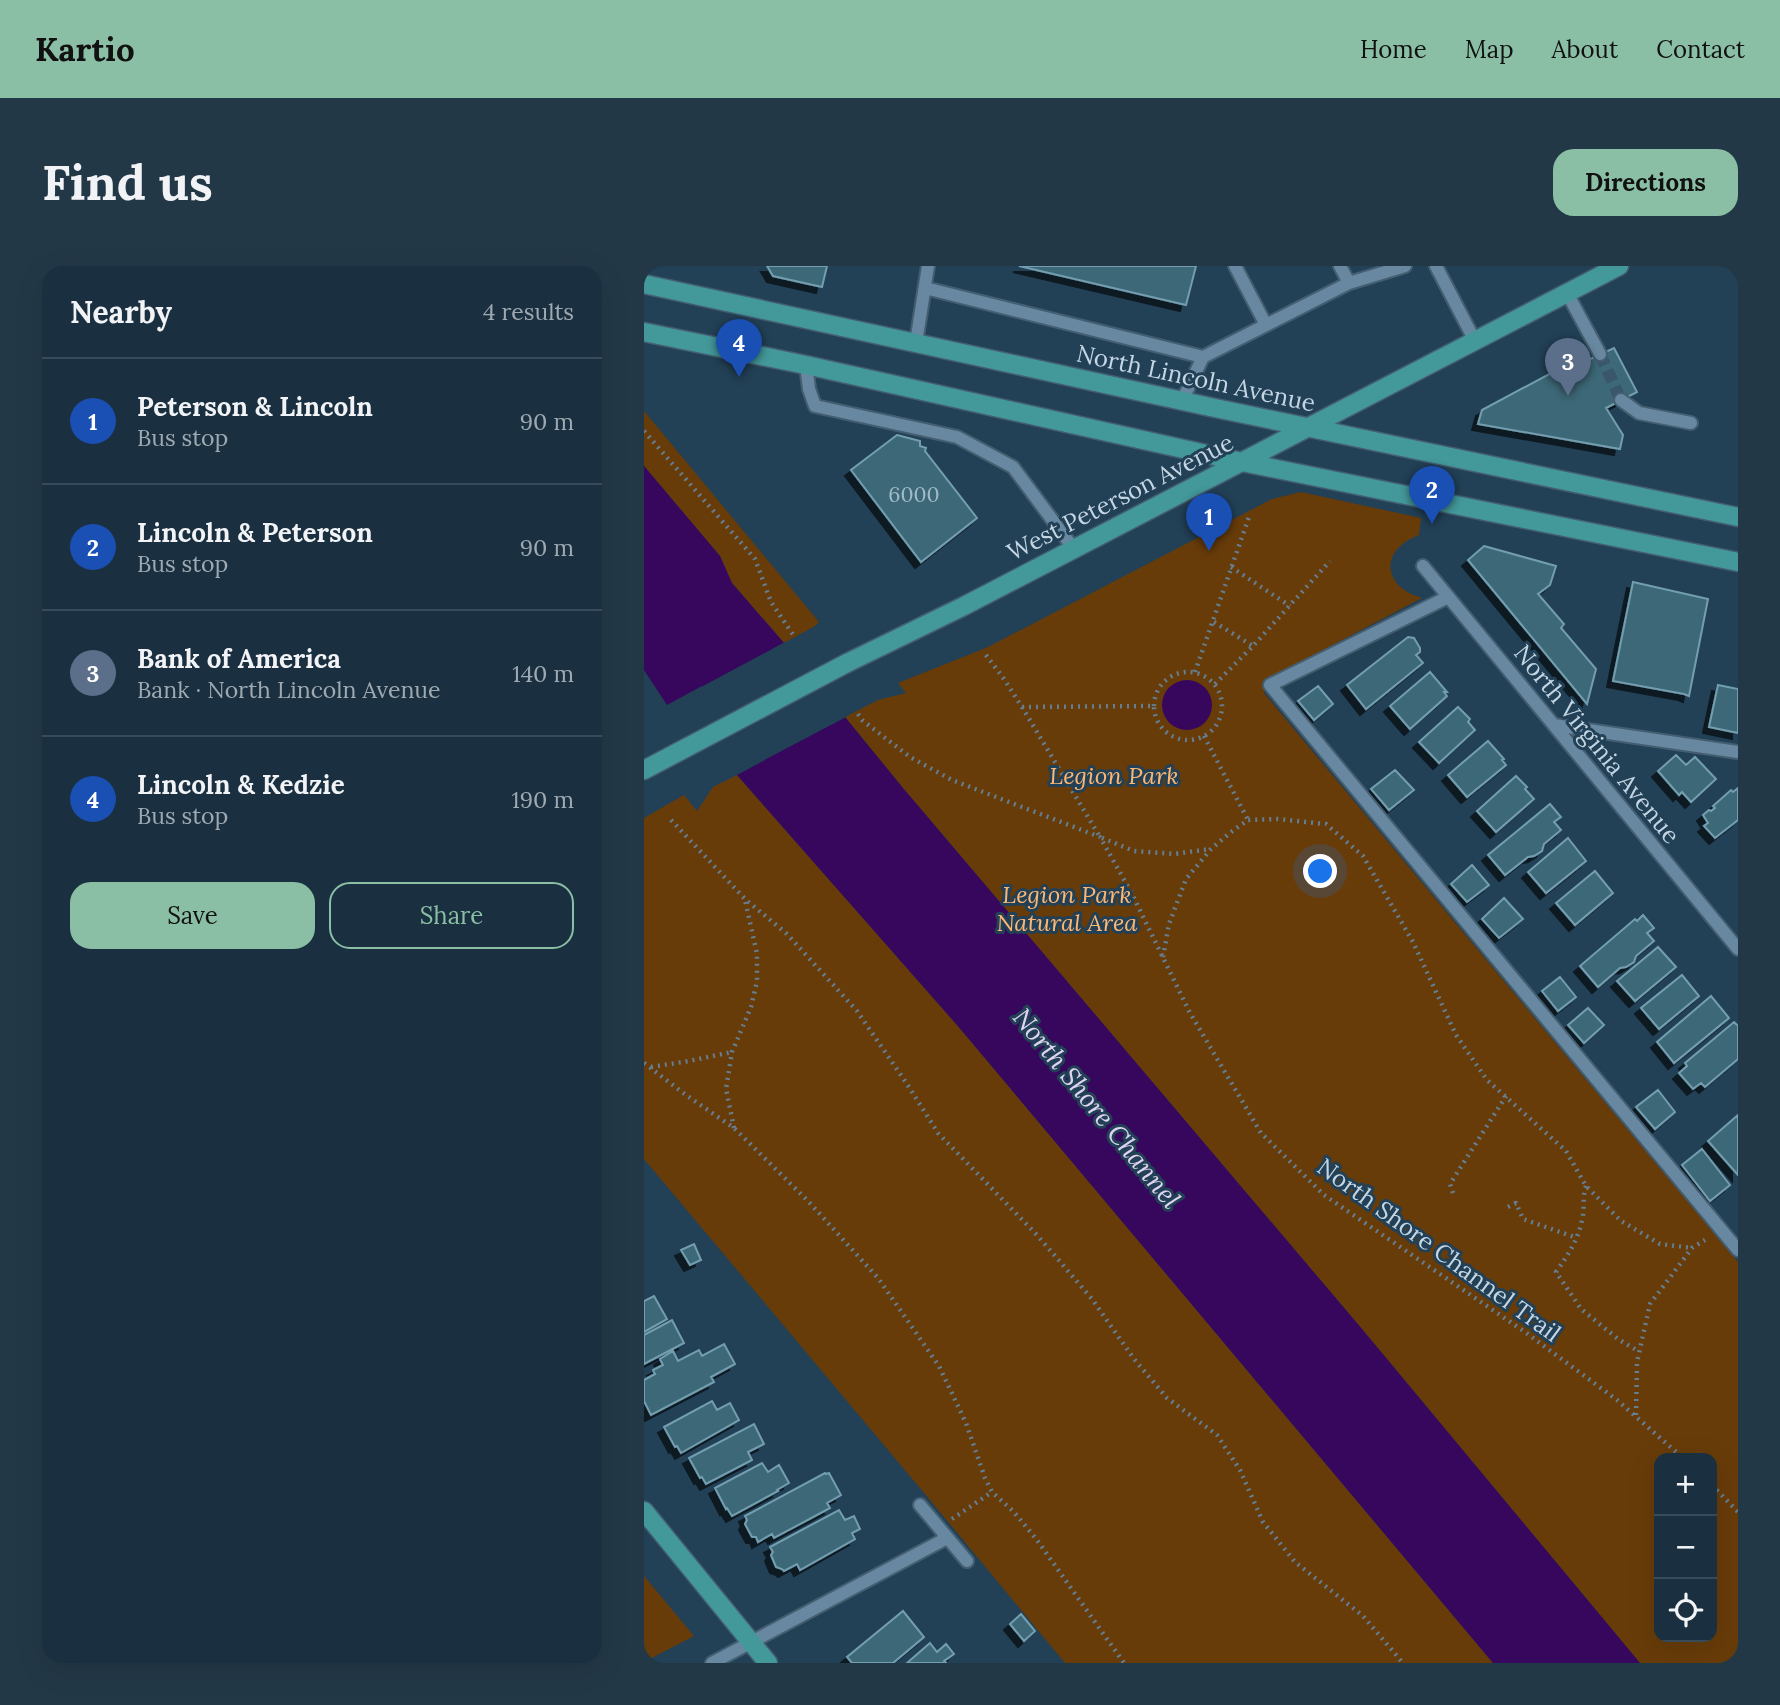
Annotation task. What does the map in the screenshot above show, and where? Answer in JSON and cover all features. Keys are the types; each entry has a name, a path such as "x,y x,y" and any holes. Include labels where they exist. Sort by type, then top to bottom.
{"main road":[{"name":"West Peterson Avenue","path":"644,770 1619,266"},
{"name":"North Lincoln Avenue","path":"644,284 1182,401 1738,517"},
{"path":"644,332 806,365 1242,462 1738,562"},
{"path":"644,1511 768,1663"}],"street":[{"path":"916,343 928,266"},
{"path":"1235,266 1266,325"},
{"path":"1340,266 1349,283"},
{"path":"1182,401 1203,357 1349,283 1405,266"},
{"path":"1436,266 1475,341"},
{"path":"925,288 1203,357"},
{"path":"1567,293 1600,354"},
{"path":"806,365 809,389 815,406 957,437 1013,467 1074,549"},
{"path":"1621,400 1639,413 1691,423"},
{"name":"North Virginia Avenue","path":"1423,566 1738,948"},
{"path":"1448,597 1270,685 1738,1250"},
{"path":"1554,724 1738,752"},
{"path":"1723,1232 1738,1226"},
{"path":"920,1505 967,1562"},
{"path":"712,1663 947,1538"}],"path":[{"path":"644,431 755,559 771,602 794,636"},
{"path":"1195,672 1249,517"},
{"path":"1214,684 1253,646 1330,561"},
{"path":"1231,567 1290,606"},
{"path":"1214,622 1253,646"},
{"name":"North Shore Channel Trail","path":"986,655 1022,707 1100,836 1131,892 1190,1013 1261,1133 1324,1195 1525,1332 1636,1416 1677,1453"},
{"path":"1185,671 1195,672 1206,676 1214,684 1220,694 1222,707 1214,729 1193,740 1181,740 1170,736 1161,728 1155,718 1153,706 1159,687 1166,679 1185,671"},
{"path":"1022,707 1153,706"},
{"path":"858,714 910,757 951,780 1134,851 1175,854 1211,849"},
{"path":"1204,736 1248,820"},
{"path":"1163,957 1170,924 1186,879 1211,849 1248,820 1277,819 1326,824 1363,856 1413,942 1456,1035 1487,1080 1566,1151 1586,1186 1621,1221 1660,1244 1692,1248"},
{"path":"671,820 745,899 787,934 858,1012 938,1133 1037,1234 1092,1299 1133,1359 1167,1398 1217,1436 1240,1470 1263,1522 1295,1562 1363,1615 1403,1663"},
{"path":"734,1128 726,1088 732,1052 751,1007 757,981 757,954 745,899"},
{"path":"649,1067 732,1052"},
{"path":"644,1063 734,1128 808,1201 878,1278 939,1366 966,1423 992,1492 1014,1512 1037,1540 1124,1663"},
{"path":"1454,1193 1450,1184 1506,1096"},
{"path":"1586,1186 1583,1219 1577,1238 1556,1272 1581,1308 1618,1339 1639,1351"},
{"path":"1508,1207 1516,1203 1524,1219 1577,1238"},
{"path":"1636,1416 1637,1362 1650,1304 1692,1248 1723,1232"},
{"path":"1717,1490 1738,1512"},
{"path":"947,1538 948,1521 992,1492"}],"green space":[{"path":"644,411 819,622 815,626 784,643 732,583 720,556 644,466"},
{"name":"Legion Park","path":"1301,492 1421,518 1419,535 1397,550 1390,568 1399,586 1422,598 1268,679 1264,693 1738,1262 1738,1663 1640,1663 845,717 878,700 906,693 898,683 988,647 1272,499"},
{"path":"737,775 957,1025 1493,1663 1065,1663 644,1159 644,818 684,795 697,811 713,787"},
{"path":"644,1576 694,1636 644,1662"}],"water":[{"name":"North Shore Channel","path":"644,466 720,556 732,583 784,643 772,649 833,724 845,717 1640,1663 1493,1663 957,1025 737,775 765,760 702,686 667,705 644,670"},
{"path":"1187,680 1205,687 1212,705 1205,723 1187,730 1169,723 1162,705 1169,687"}],"pier":[{"path":"787,641 786,645 777,651 834,720 844,714 848,716 734,776 735,772 759,759 702,691 668,709 664,707"}],"building":[{"path":"767,266 827,266 822,287 773,276"},
{"path":"1019,266 1196,266 1186,305"},
{"path":"1614,348 1637,392 1606,408 1623,435 1620,449 1478,424 1482,410 1581,357 1584,362"},
{"path":"897,435 920,441 920,446 926,448 925,451 977,518 921,562 851,470"},
{"path":"1484,546 1556,566 1550,585 1538,594 1564,624 1561,628 1596,669 1587,704 1468,560"},
{"path":"1633,582 1708,599 1689,696 1613,681"},
{"path":"1408,637 1414,638 1420,648 1416,655 1423,663 1366,709 1347,685"},
{"path":"1430,672 1447,692 1444,692 1447,696 1410,729 1390,706"},
{"path":"1718,685 1738,689 1738,733 1709,727"},
{"path":"1318,686 1333,704 1314,720 1298,701"},
{"path":"1458,707 1470,719 1468,722 1475,730 1439,763 1419,742"},
{"path":"1488,741 1506,765 1467,797 1448,775"},
{"path":"1676,755 1686,765 1695,757 1716,779 1691,802 1682,792 1679,795 1658,771"},
{"path":"1395,770 1414,790 1389,810 1371,789"},
{"path":"1516,776 1534,799 1496,832 1477,811"},
{"path":"1738,788 1738,820 1715,838 1704,826 1708,823 1703,815 1715,808 1713,806 1731,790 1733,792"},
{"path":"1550,804 1561,817 1554,822 1561,830 1544,844 1542,851 1528,857 1505,875 1488,855"},
{"path":"1568,838 1586,861 1546,893 1528,872"},
{"path":"1472,865 1489,885 1467,902 1451,884"},
{"path":"1595,871 1613,893 1575,925 1556,903"},
{"path":"1504,898 1523,919 1499,938 1482,919"},
{"path":"1643,915 1654,928 1647,933 1654,941 1636,956 1634,962 1620,968 1598,987 1580,966"},
{"path":"1658,947 1676,967 1635,1001 1617,981"},
{"path":"1682,975 1699,996 1659,1029 1641,1008"},
{"path":"1560,977 1576,997 1558,1011 1542,991"},
{"path":"1711,996 1729,1018 1674,1063 1657,1042"},
{"path":"1588,1008 1604,1025 1584,1043 1568,1025"},
{"path":"1734,1022 1738,1026 1738,1059 1705,1087 1701,1083 1693,1089 1679,1073 1687,1066 1685,1063"},
{"path":"1658,1090 1675,1112 1655,1129 1636,1107"},
{"path":"1738,1115 1738,1175 1708,1141"},
{"path":"1702,1149 1730,1185 1710,1201 1682,1165"},
{"path":"694,1244 701,1260 690,1265 681,1250"},
{"path":"654,1296 667,1319 644,1332 644,1301"},
{"path":"672,1320 684,1343 644,1364 644,1335"},
{"path":"724,1344 735,1364 711,1377 714,1382 651,1415 644,1401 644,1380 655,1374 653,1370 663,1365 660,1359 673,1351 678,1361 699,1350 702,1356"},
{"path":"712,1401 717,1410 730,1403 739,1420 681,1453 664,1427"},
{"path":"754,1424 764,1444 748,1452 752,1460 706,1484 689,1458"},
{"path":"762,1463 768,1472 779,1465 789,1483 732,1516 715,1488"},
{"path":"829,1473 841,1495 827,1503 830,1508 774,1538 772,1534 758,1542 756,1537 752,1537 745,1524 745,1516"},
{"path":"839,1510 845,1520 854,1516 860,1529 852,1533 855,1539 800,1570 797,1564 784,1571 776,1567 770,1547"},
{"path":"903,1611 924,1637 893,1663 852,1663 847,1657"},
{"path":"1021,1614 1035,1631 1024,1641 1010,1624"},
{"path":"930,1643 937,1652 946,1644 954,1654 944,1661 946,1663 907,1663"}],"tunnel":[{"path":"1600,354 1621,400"}],"place":[{"name":"Lincoln & Kedzie","path":"739,377"},
{"name":"Bank of America","path":"1568,396"},
{"name":"Lincoln & Peterson","path":"1432,524"},
{"name":"Peterson & Lincoln","path":"1209,551"}],"park label":[{"name":"Legion Park Natural Area","path":"1067,908"}]}
